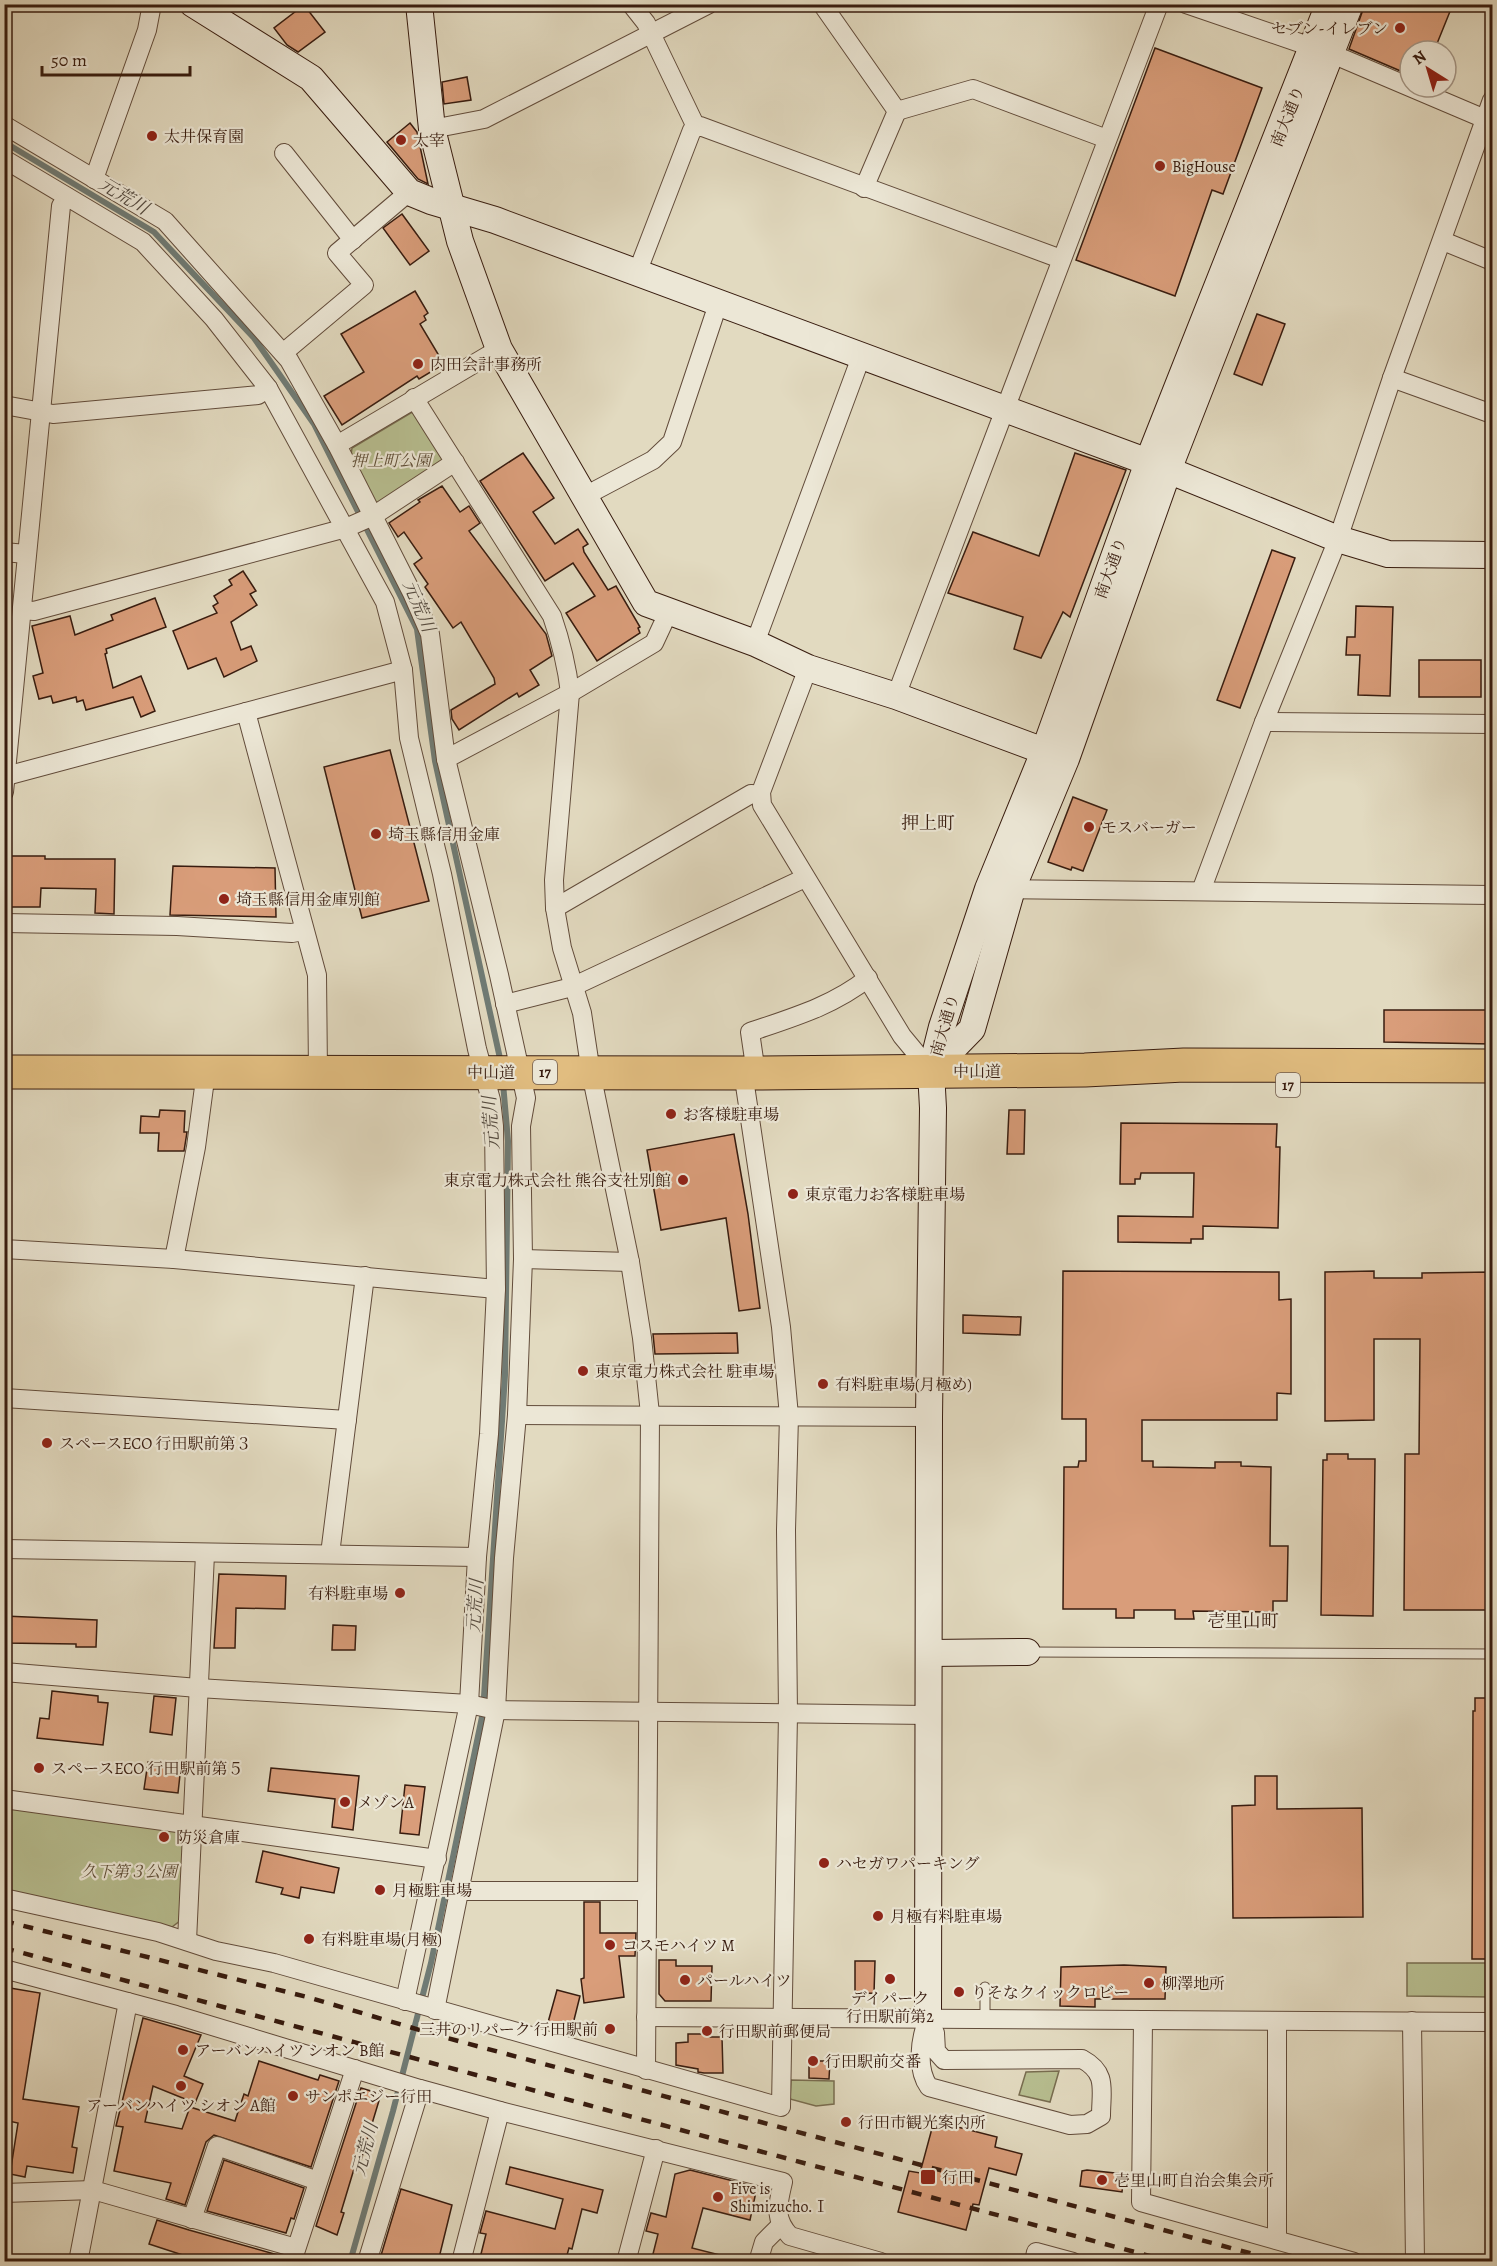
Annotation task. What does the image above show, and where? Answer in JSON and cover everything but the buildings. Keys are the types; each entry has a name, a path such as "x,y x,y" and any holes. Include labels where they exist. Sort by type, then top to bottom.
{"highway":[{"name":"中山道","path":"4,1072 591,1073 1085,1070 1184,1065 1492,1066"},
{"name":"中山道","path":"1085,1070 1186,1084 1492,1088"}],"street":[{"path":"94,179 147,30 152,4"},
{"path":"194,4 311,78 409,192 495,220 1158,466 1338,539 1388,554 1492,555"},
{"path":"419,4 432,129 465,257 499,349 640,595 652,607 755,643 808,668 896,696 1055,756"},
{"path":"631,4 650,35 696,128"},
{"path":"432,129 484,119 709,4"},
{"path":"822,4 897,111"},
{"path":"896,696 1159,4"},
{"path":"1186,4 1323,51 1485,119"},
{"name":"南大通り","path":"1323,51 1329,4"},
{"name":"南大通り","path":"928,2019 929,1417 933,1108 931,1071 942,1027 1055,756 1158,466 1323,51 1350,4"},
{"path":"897,111 973,89 1107,139"},
{"path":"1202,891 1264,722 1338,539 1392,378 1443,242 1492,100"},
{"path":"864,188 897,111"},
{"path":"4,125 165,221 283,352 337,445 385,602 403,670 409,738 442,874 494,1126 496,1288 489,1434 477,1557 469,1704 405,2001"},
{"path":"637,273 692,130 700,126 1061,259"},
{"path":"284,153 353,240"},
{"path":"4,159 143,242 214,319 268,388 360,522 430,634 446,759 526,1098 521,1126 523,1259 517,1415 504,1558 496,1710 435,2010"},
{"path":"283,352 364,285 337,253 409,192"},
{"path":"67,197 61,206 5,784 246,712 403,670"},
{"path":"1443,242 1492,261"},
{"path":"583,497 653,460 672,442 718,304"},
{"path":"337,445 499,349"},
{"path":"755,643 861,357"},
{"path":"1392,378 1492,414"},
{"path":"4,405 52,414 258,395 268,388"},
{"path":"414,398 552,616 564,648 570,693 555,871 555,908 572,987 582,1013 591,1073 630,1262 642,1338 650,1414 646,2070"},
{"path":"22,610 46,608 360,522 455,462"},
{"path":"4,552 26,554"},
{"path":"446,759 570,693 654,643 668,613"},
{"path":"808,668 760,795 762,805 902,1036 931,1071"},
{"path":"246,712 317,975 318,1072"},
{"path":"1264,722 1492,724"},
{"path":"555,908 751,794 760,795"},
{"path":"505,1004 572,987 806,878"},
{"path":"1000,889 1492,895"},
{"path":"4,923 177,926 292,933 304,931"},
{"path":"4,1899 158,1932 216,1951 274,1963 781,2107 788,1714 786,1530 789,1416 781,1327 749,1072 750,1032 811,1012 854,989 868,978"},
{"path":"174,1259 196,1147 206,1072"},
{"path":"4,1249 174,1259 496,1288"},
{"path":"523,1259 630,1262"},
{"path":"330,1554 365,1276"},
{"path":"4,1398 347,1420"},
{"path":"517,1415 929,1417"},
{"path":"4,1550 477,1557"},
{"path":"186,1941 205,1554"},
{"path":"930,1653 1027,1652"},
{"path":"4,1672 198,1688 469,1704 496,1710 928,1715"},
{"path":"4,1799 437,1859"},
{"path":"459,1891 647,1891"},
{"path":"4,1969 128,2002 500,2111 783,2182 776,2210 780,2226 790,2236 881,2262"},
{"path":"78,2262 128,2002"},
{"path":"646,2017 1492,2022"},
{"path":"928,2019 935,2033 936,2051 944,2060 1083,2059 1096,2066 1101,2076 1101,2116 1087,2124 1070,2125 929,2087 921,2077 922,2033 928,2019"},
{"path":"1143,2020 1141,2202 1354,2262"},
{"path":"1277,2020 1277,2240"},
{"path":"1412,2021 1415,2262"},
{"path":"4,2193 93,2190 192,2218 294,2255 355,2069"},
{"path":"367,2262 420,2089"},
{"path":"461,2262 500,2111"},
{"path":"192,2218 217,2146 318,2181"},
{"path":"626,2262 656,2149"},
{"path":"758,2262 764,2242 780,2226"},
{"path":"1034,2262 1036,2252 1073,2262"}],"lane":[{"path":"1027,1652 1492,1654"},
{"path":"985,1986 985,2019"}],"green space":[{"name":"押上町公園","path":"414,411 446,459 376,504 351,455 352,448"},
{"name":"久下第３公園","path":"5,1807 184,1832 181,1920 172,1927 5,1891"},
{"path":"1407,1963 1492,1963 1492,1997 1407,1996"},
{"path":"1059,2071 1050,2102 1019,2095 1026,2072"},
{"path":"791,2080 834,2081 834,2104 816,2106 790,2099"}],"waterway":[{"name":"元荒川","path":"4,142 154,232 254,338 314,424 417,629 435,761 501,1063"},
{"name":"元荒川","path":"350,2262 393,2111 431,1963 483,1712 505,1375 508,1141 503,1083"}],"railway":[{"path":"4,1921 307,1997 447,2038 1283,2262"},
{"path":"4,1948 1172,2262"}],"place":[{"name":"セブン-イレブン","path":"1400,28"},
{"name":"太井保育園","path":"152,136"},
{"name":"太宰","path":"401,140"},
{"name":"BigHouse","path":"1160,166"},
{"name":"内田会計事務所","path":"418,364"},
{"name":"モスバーガー","path":"1089,827"},
{"name":"埼玉縣信用金庫","path":"376,834"},
{"name":"埼玉縣信用金庫別館","path":"224,899"},
{"name":"お客様駐車場","path":"671,1114"},
{"name":"東京電力株式会社 熊谷支社別館","path":"683,1180"},
{"name":"東京電力お客様駐車場","path":"793,1194"},
{"name":"東京電力株式会社 駐車場","path":"583,1371"},
{"name":"有料駐車場(月極め)","path":"823,1384"},
{"name":"スペースECO 行田駅前第３","path":"47,1443"},
{"name":"有料駐車場","path":"400,1593"},
{"name":"スペースECO 行田駅前第５","path":"39,1768"},
{"name":"メゾンA","path":"345,1802"},
{"name":"防災倉庫","path":"164,1837"},
{"name":"ハセガワパーキング","path":"824,1863"},
{"name":"月極駐車場","path":"380,1890"},
{"name":"月極有料駐車場","path":"878,1916"},
{"name":"有料駐車場(月極)","path":"309,1939"},
{"name":"コスモハイツ M","path":"610,1945"},
{"name":"デイパーク 行田駅前第2","path":"890,1979"},
{"name":"パールハイツ","path":"685,1980"},
{"name":"柳澤地所","path":"1149,1983"},
{"name":"りそなクイックロビー","path":"959,1992"},
{"name":"三井のリパーク 行田駅前","path":"610,2029"},
{"name":"行田駅前郵便局","path":"707,2031"},
{"name":"アーバンハイツ シオン B館","path":"183,2050"},
{"name":"行田駅前交番","path":"813,2061"},
{"name":"アーバンハイツ シオン A館","path":"181,2086"},
{"name":"サンポエジー行田","path":"293,2096"},
{"name":"行田市観光案内所","path":"846,2122"},
{"name":"行田","path":"928,2177"},
{"name":"壱里山町自治会集会所","path":"1102,2180"},
{"name":"Five is Shimizucho.Ⅰ","path":"718,2197"}],"district":[{"name":"押上町","path":"928,823"},
{"name":"壱里山町","path":"1243,1621"}]}
